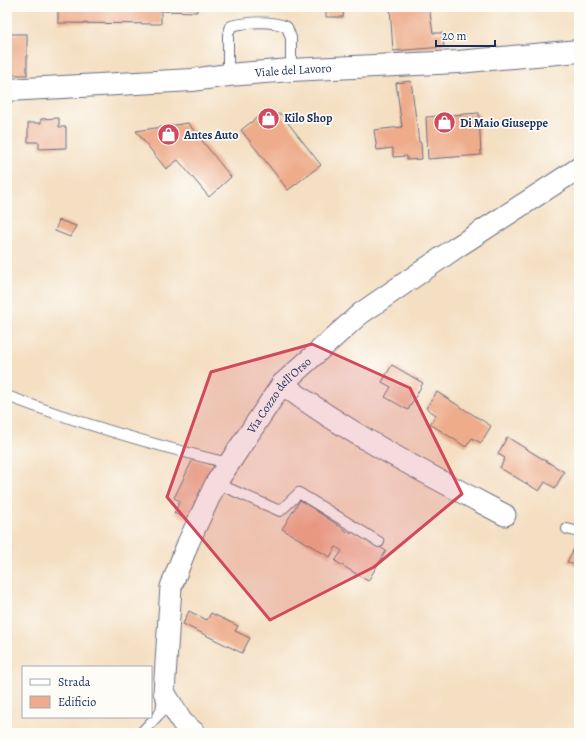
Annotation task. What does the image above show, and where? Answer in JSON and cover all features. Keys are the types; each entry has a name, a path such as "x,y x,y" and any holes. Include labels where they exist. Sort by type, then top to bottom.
{"main road":[{"name":"Viale del Lavoro","path":"7,90 192,80 228,75 291,70 458,62 579,51"}],"street":[{"name":"Via Cozzo dell'Orso","path":"164,692 171,587 188,543 216,483 282,384 360,314 457,247 579,168"},
{"path":"282,384 316,409 396,457 505,515"},
{"path":"164,692 182,722 195,733"}],"lane":[{"path":"228,75 228,35 231,26 242,23 277,23 287,27 290,38 291,70"},
{"path":"7,396 67,418 180,452 228,463"},
{"path":"216,483 280,511 299,493 379,542"},
{"path":"567,529 579,532"},
{"path":"141,733 161,712 164,692"}],"highlighted area":[{"path":"312,344 410,388 462,494 374,567 270,620 167,497 211,372"}],"building":[{"path":"58,7 197,7 197,12 161,11 161,24 58,23"},
{"path":"326,7 344,7 343,17 326,17"},
{"path":"390,7 429,7 433,33 442,33 444,47 393,51"},
{"path":"7,34 27,34 27,75 7,75"},
{"path":"411,81 419,142 421,143 422,159 407,160 407,156 393,157 393,148 377,150 374,130 402,127 396,83"},
{"path":"479,113 481,155 428,159 426,117"},
{"path":"281,114 321,165 288,190 241,130 259,116"},
{"path":"59,118 59,127 66,127 66,148 39,149 39,142 28,142 28,123 41,123 41,119"},
{"path":"188,123 231,177 209,197 178,160 166,169 136,131"},
{"path":"59,220 76,226 70,237 55,231"},
{"path":"392,365 423,383 408,410 385,397 391,387 382,382"},
{"path":"437,392 491,426 481,443 472,438 466,447 430,424 436,415 426,408"},
{"path":"507,437 564,472 555,488 545,482 539,491 500,468 505,458 498,454"},
{"path":"193,459 219,467 188,520 174,513 180,501 174,498"},
{"path":"300,500 351,534 353,531 386,551 368,581 335,561 342,551 336,547 330,557 282,529"},
{"path":"578,541 579,542 579,567 567,562"},
{"path":"189,611 207,620 211,613 238,626 235,631 250,638 242,653 183,624"}],"place":[{"name":"Kilo Shop","path":"269,118"},
{"name":"Di Maio Giuseppe","path":"444,123"},
{"name":"Antes Auto","path":"169,135"}]}
